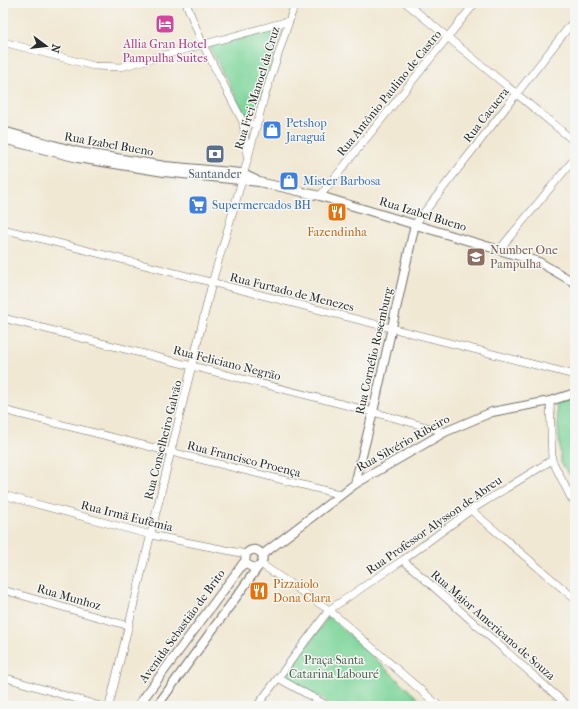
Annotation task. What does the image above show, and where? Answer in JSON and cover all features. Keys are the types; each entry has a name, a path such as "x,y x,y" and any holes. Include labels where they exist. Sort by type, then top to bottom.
{"street":[{"path":"186,3 203,45 243,122 247,159"},
{"name":"Rua Frei Manoel da Cruz","path":"243,177 264,98 295,3"},
{"path":"406,3 575,142"},
{"name":"Rua Antônio Paulino de Castro","path":"320,196 475,3"},
{"path":"3,42 94,66 120,67 289,20"},
{"name":"Rua Cacuera","path":"415,224 575,20"},
{"path":"243,122 254,124 259,120"},
{"name":"Rua Izabel Bueno","path":"3,132 79,152 243,177 320,196 539,262 575,283"},
{"name":"Rua Izabel Bueno","path":"3,139 78,158 164,172 243,177"},
{"path":"499,250 575,158"},
{"name":"Rua Conselheiro Galvão","path":"109,706 212,282 243,177"},
{"name":"Rua Cornélio Rosemburg","path":"355,484 373,412 415,224"},
{"name":"Rua Furtado de Menezes","path":"3,229 575,375"},
{"name":"Rua Feliciano Negrão","path":"3,318 373,412 445,432"},
{"name":"Rua Silvério Ribeiro","path":"262,555 339,494 445,432 492,412 550,401 575,393"},
{"path":"550,401 552,460 571,498 575,502"},
{"name":"Rua Francisco Proença","path":"3,410 339,494"},
{"name":"Rua Professor Alysson de Abreu","path":"257,706 329,610 403,560 471,510 552,460"},
{"path":"358,471 362,475 368,476"},
{"name":"Rua Irmã Eufêmia","path":"3,495 151,535 245,558"},
{"path":"471,510 575,599"},
{"path":"157,706 260,566 263,559 262,555 259,551 253,550 248,552 245,558 250,567 260,566 329,610 439,706"},
{"name":"Avenida Sebastião de Brito","path":"138,706 245,558"},
{"name":"Rua Major Americano de Souza","path":"403,560 568,706"},
{"name":"Rua Munhoz","path":"3,590 129,626"},
{"path":"3,677 100,706"},
{"path":"278,678 328,706"}],"green space":[{"path":"282,29 260,100 248,121 209,46"},
{"path":"575,399 575,482 561,463 556,402"},
{"name":"Praça Santa Catarina Labouré","path":"329,616 426,706 334,706 284,677"}],"place":[{"name":"Allia Gran Hotel Pampulha Suites","path":"165,24"},
{"name":"Petshop Jaraguá","path":"272,130"},
{"name":"Santander","path":"215,154"},
{"name":"Mister Barbosa","path":"289,181"},
{"name":"Supermercados BH","path":"198,205"},
{"name":"Fazendinha","path":"337,212"},
{"name":"Number One Pampulha","path":"476,257"},
{"name":"Pizzaiolo Dona Clara","path":"259,591"}]}
